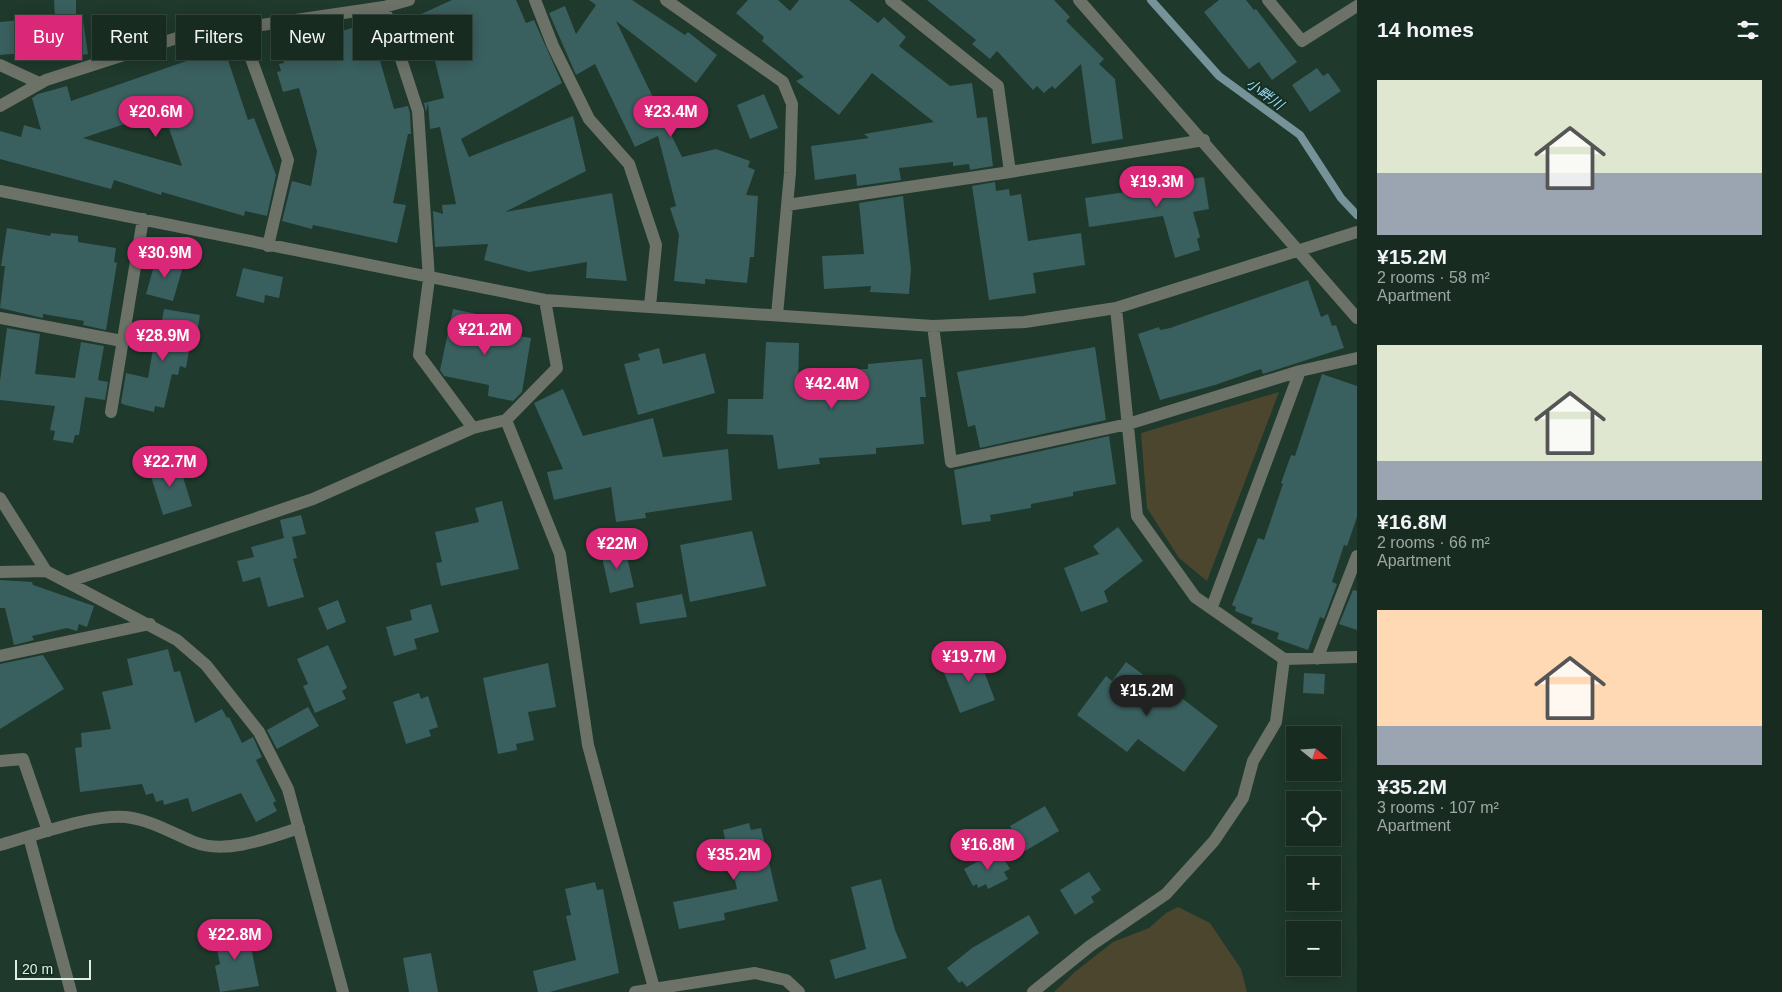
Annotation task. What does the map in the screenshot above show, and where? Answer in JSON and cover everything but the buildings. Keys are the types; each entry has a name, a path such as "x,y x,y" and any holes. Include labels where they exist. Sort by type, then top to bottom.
{"street":[{"path":"261,25 384,7 409,0"},
{"path":"535,0 553,46 589,119 629,164 656,245 650,306"},
{"path":"666,0 783,82 792,104 787,205 777,315"},
{"path":"891,0 998,86 1010,172"},
{"path":"1079,0 1204,140 1357,318"},
{"path":"1268,0 1302,41 1357,6"},
{"path":"384,7 418,112 429,278 418,355 473,428"},
{"path":"0,106 39,83 176,38"},
{"path":"252,60 288,160 268,246"},
{"path":"0,66 39,83"},
{"path":"787,205 1010,172 1204,140"},
{"path":"0,192 544,300 933,326 1025,322 1116,308 1357,232"},
{"path":"111,412 143,219"},
{"path":"70,582 313,499 473,428 506,420 557,368 544,300"},
{"path":"1116,308 1137,516 1196,597 1284,659 1357,657"},
{"path":"0,318 122,341"},
{"path":"933,326 951,462 1128,424 1300,372 1357,358"},
{"path":"1212,607 1300,372"},
{"path":"506,420 560,554 588,745 654,988"},
{"path":"0,498 46,571"},
{"path":"1317,659 1357,556"},
{"path":"0,572 46,571 150,624 177,640 206,665 259,732 288,789 342,992"},
{"path":"0,656 150,624"},
{"path":"1034,992 1090,946 1166,894 1214,840 1243,798 1253,761 1276,722 1284,659"},
{"path":"0,761 23,759 48,831"},
{"path":"0,845 106,817 126,817 147,821 197,844 229,846 253,843 299,828"},
{"path":"29,837 71,992"},
{"path":"635,992 755,973 786,980 799,992"}],"shaded area":[{"path":"1279,392 1207,581 1179,558 1147,508 1141,433"},
{"path":"1178,907 1210,923 1241,969 1247,992 1054,992 1076,971 1113,942 1149,928 1166,913"}],"waterway":[{"name":"小畔川","path":"1151,0 1219,76 1300,135 1341,198 1357,215"}]}
